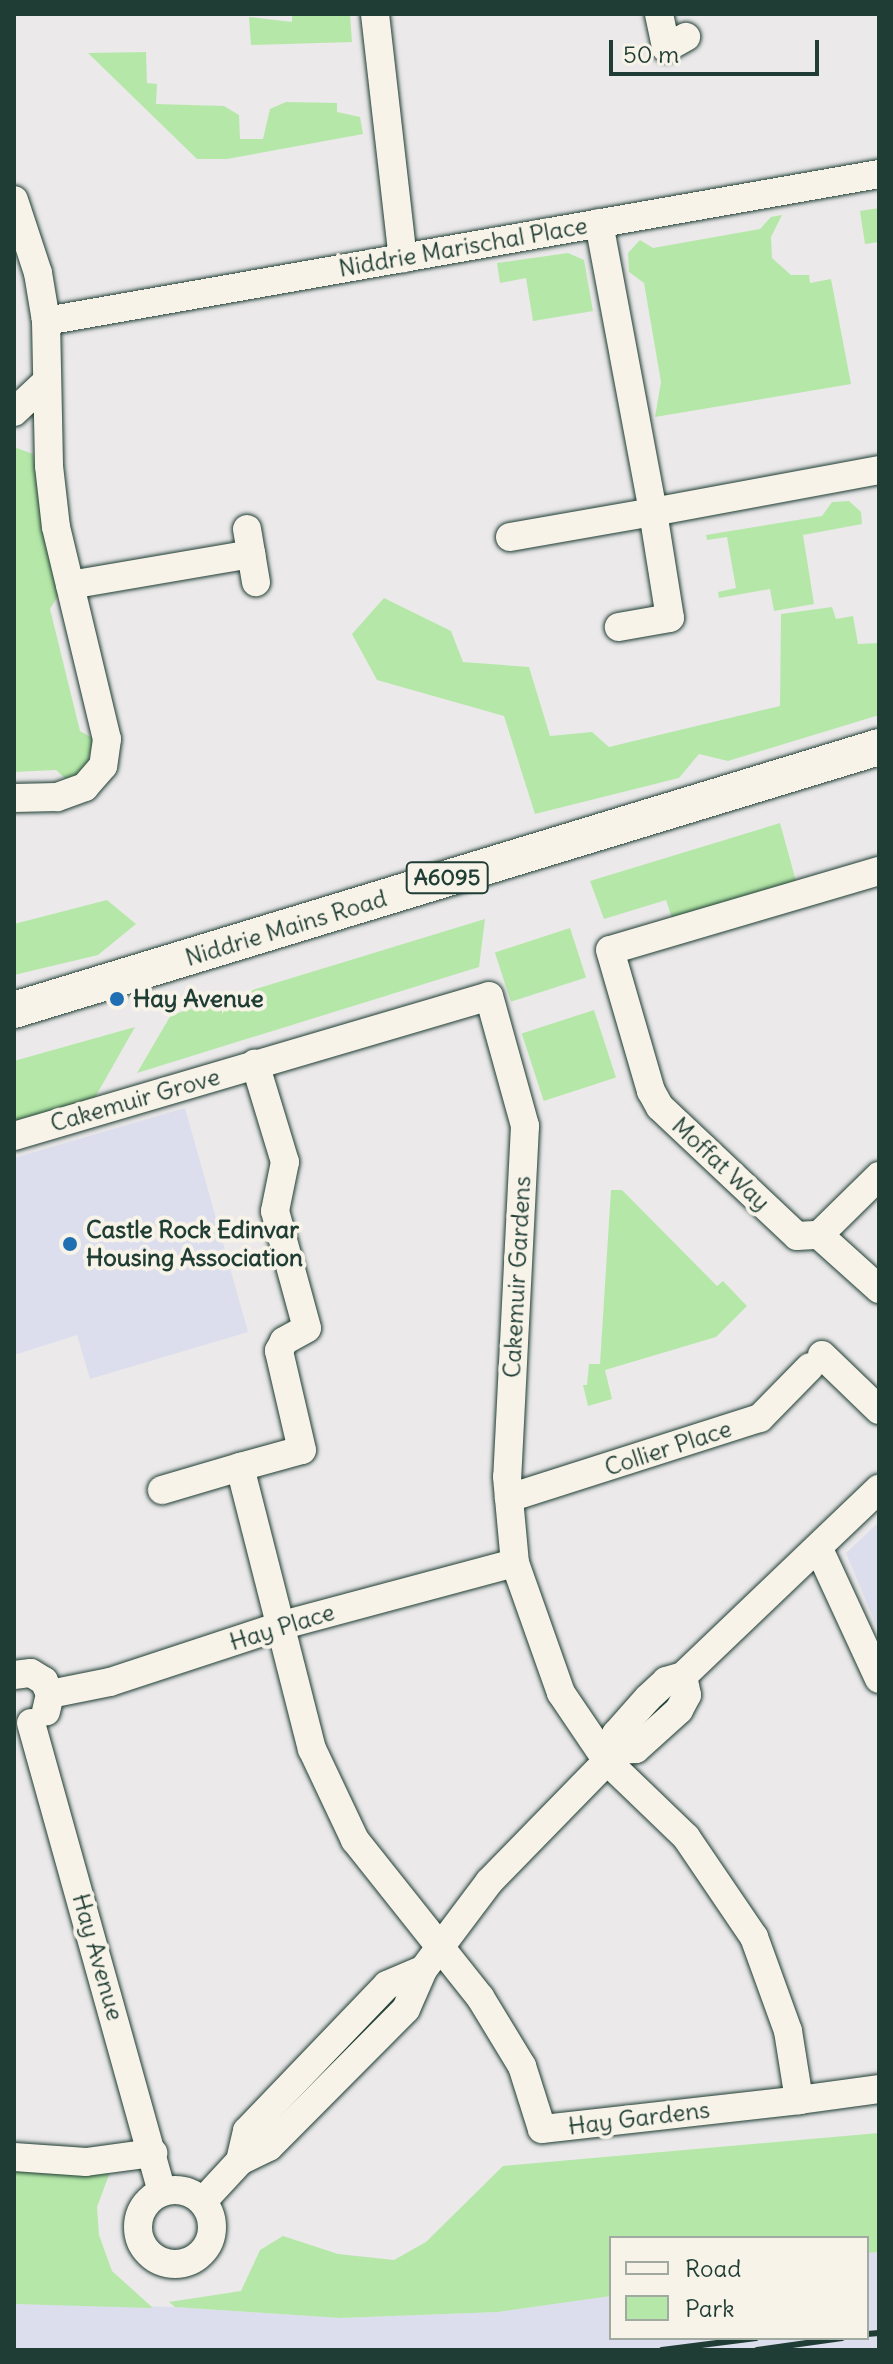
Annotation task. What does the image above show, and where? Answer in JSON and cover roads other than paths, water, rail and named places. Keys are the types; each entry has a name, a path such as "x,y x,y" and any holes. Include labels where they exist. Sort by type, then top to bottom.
{"main road":[{"name":"Niddrie Mains Road","path":"14,1010 879,747"}],"street":[{"path":"375,14 403,258"},
{"path":"659,14 666,48 686,37"},
{"name":"Niddrie Marischal Place","path":"46,321 879,174"},
{"path":"14,200 38,273 46,321 46,382 53,497 107,753 85,787 57,797 14,798"},
{"path":"599,223 670,618 619,627"},
{"path":"14,412 46,382"},
{"path":"510,537 879,470"},
{"path":"70,585 249,542 256,582"},
{"name":"Moffat Way","path":"879,871 610,950 651,1091 660,1107 797,1236 819,1235 879,1289"},
{"name":"Cakemuir Grove","path":"14,1136 489,996"},
{"name":"Cakemuir Gardens","path":"489,996 525,1126 509,1498 515,1563"},
{"path":"162,1490 302,1450 279,1351 284,1341 307,1328 275,1211 285,1162 255,1063"},
{"path":"819,1235 879,1176"},
{"name":"Collier Place","path":"509,1498 760,1418 816,1361 879,1410"},
{"name":"Hay Gardens","path":"240,1467 283,1625 312,1749 355,1840 432,1960 480,1997 522,2066 542,2129 879,2089"},
{"path":"203,2201 240,2161 269,2147 406,2009 432,1960 489,1882 611,1756 616,1734 648,1698 666,1681 683,1676 879,1489"},
{"path":"819,1549 879,1679"},
{"path":"515,1563 561,1693 611,1756 686,1837 754,1937 788,2031 799,2100"},
{"name":"Hay Place","path":"50,1694 110,1682 283,1625 515,1563"},
{"path":"14,1673 38,1675 50,1694"},
{"name":"Hay Avenue","path":"50,1694 48,1709 23,1722 153,2153 162,2192"},
{"path":"14,2157 86,2162 153,2153"},
{"path":"184,2190 203,2201 213,2224 207,2247 188,2262 163,2262 145,2249 138,2227 144,2205 162,2192 184,2190"}],"railway":[{"path":"869,2334 879,2333"},
{"path":"662,2350 740,2340"},
{"path":"757,2350 828,2340"}],"place":[{"name":"Hay Avenue","path":"117,999"},
{"name":"Castle Rock Edinvar Housing Association","path":"70,1244"}]}
